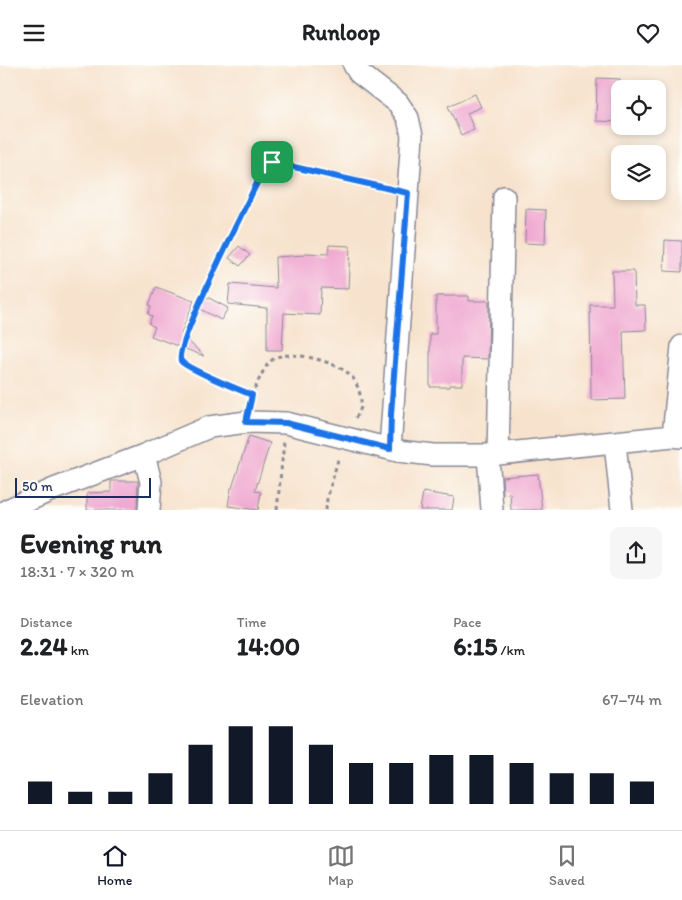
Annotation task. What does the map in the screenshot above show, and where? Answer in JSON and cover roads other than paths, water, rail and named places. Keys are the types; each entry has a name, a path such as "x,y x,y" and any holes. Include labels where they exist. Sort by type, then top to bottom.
{"street":[{"path":"354,65 359,73 398,103 408,118 412,136 390,449"},
{"path":"492,510 504,197"},
{"path":"7,510 54,489 144,455 209,427 246,422 286,423 390,449 432,455 493,455 678,437 682,346"},
{"path":"615,443 622,510"},
{"path":"144,455 152,482 149,510"}]}
